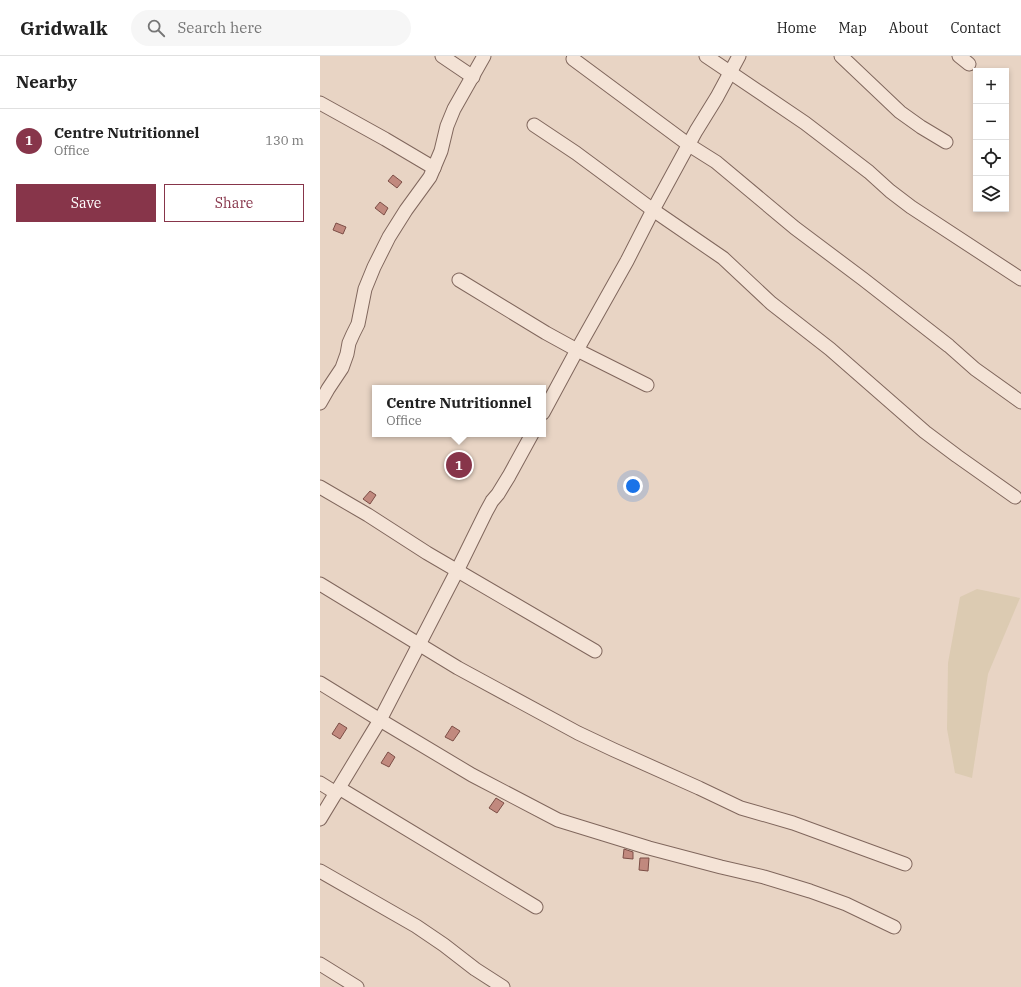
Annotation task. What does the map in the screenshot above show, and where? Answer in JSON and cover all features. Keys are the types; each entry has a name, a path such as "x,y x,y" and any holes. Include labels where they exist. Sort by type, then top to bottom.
{"street":[{"path":"442,56 473,77"},
{"path":"320,403 342,368 349,343 358,324 365,289 374,267 389,237 430,177 441,151 447,126 454,109 484,56"},
{"path":"706,56 805,123 869,172 911,207 1021,279"},
{"path":"546,407 627,261 696,131 740,56"},
{"path":"841,56 900,112 946,142"},
{"path":"573,59 689,145 716,162 795,228 949,346 975,369 1021,402"},
{"path":"320,103 434,168"},
{"path":"534,125 576,153 653,210 723,258 771,303 830,349 925,432 956,456 1015,497"},
{"path":"460,280 546,333 647,386"},
{"path":"320,819 380,720 492,501 509,476 530,437"},
{"path":"320,487 368,515 457,571 595,651"},
{"path":"320,584 464,672 578,734 741,808 793,823 905,864"},
{"path":"320,683 472,775 558,820 649,848 764,877 810,891 846,904 894,927"},
{"path":"320,783 338,790 536,907"},
{"path":"320,871 416,926 503,987"},
{"path":"320,964 357,987"}],"shaded area":[{"path":"977,589 1020,598 988,674 972,778 955,773 947,729 948,663 960,597"}],"building":[{"path":"393,175 402,182 397,188 388,181"},
{"path":"380,202 388,208 384,215 375,208"},
{"path":"336,223 346,227 343,234 333,230"},
{"path":"370,491 376,495 370,504 363,499"},
{"path":"339,723 347,728 340,739 332,734"},
{"path":"452,726 460,731 453,741 445,737"},
{"path":"388,752 395,757 389,767 381,763"},
{"path":"496,798 504,803 497,813 489,808"},
{"path":"624,849 633,852 633,859 623,858"},
{"path":"640,858 649,858 648,871 639,870"}],"place":[{"name":"Centre Nutritionnel","path":"459,465"}]}
